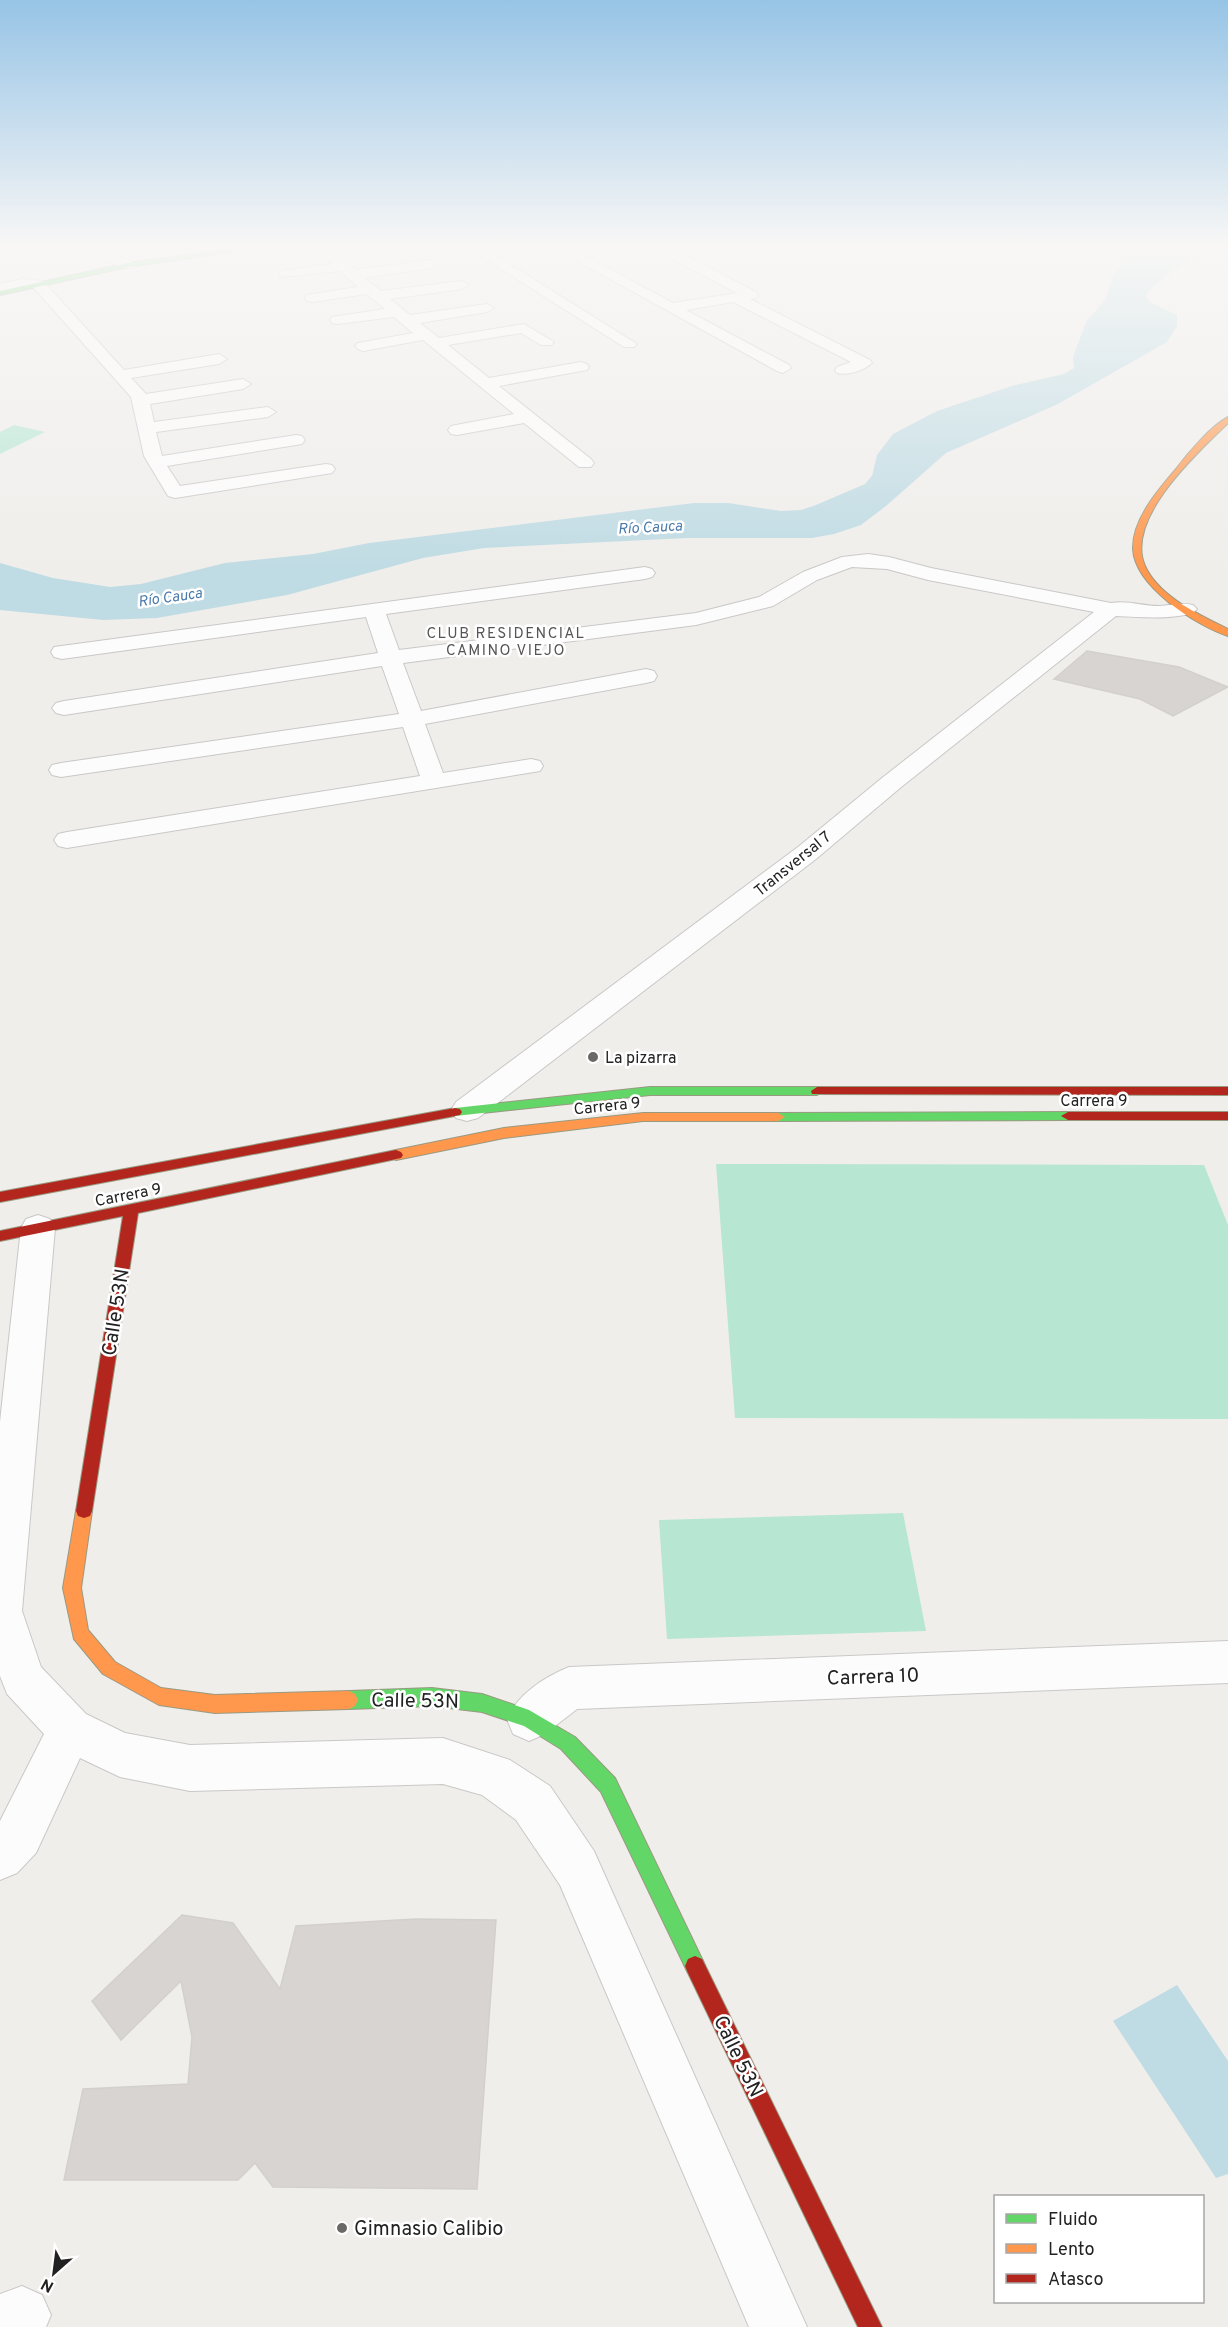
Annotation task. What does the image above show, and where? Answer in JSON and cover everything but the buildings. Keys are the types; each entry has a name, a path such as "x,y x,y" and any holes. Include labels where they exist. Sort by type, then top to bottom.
{"main road":[{"path":"1228,419 1201,444 1149,510 1137,531 1136,553 1144,571 1162,591 1186,609 1228,633"},
{"name":"Carrera 9","path":"0,1197 467,1110 650,1091 1228,1091"},
{"name":"Carrera 9","path":"19,1232 131,1211 504,1133 643,1118 1228,1116"},
{"name":"Calle 53N","path":"131,1211 72,1588 80,1633 109,1668 159,1696 216,1704 432,1697 482,1703 529,1719 568,1743 608,1785 870,2327"}],"street":[{"path":"103,356 141,400 146,428 157,462 175,492 326,469"},
{"path":"451,356 585,464"},
{"path":"454,358 468,356"},
{"path":"760,356 783,368"},
{"path":"843,370 864,363 850,356"},
{"path":"120,375 219,359"},
{"path":"486,383 581,366"},
{"path":"141,400 243,384"},
{"path":"146,428 268,412"},
{"path":"457,430 528,417"},
{"path":"157,462 296,440"},
{"path":"64,708 389,658 696,619 766,602 810,576 849,561 868,560 889,563 928,574 1111,609 1158,612 1186,609"},
{"path":"62,652 645,573"},
{"path":"1111,609 1136,605 1162,591"},
{"name":"Transversal 7","path":"467,1110 807,853 854,812 1111,609"},
{"path":"374,611 434,782"},
{"path":"61,770 413,718 646,676"},
{"path":"67,840 531,766"},
{"path":"19,1232 1,1611 23,1679 70,1729 120,1755 190,1768 443,1761 494,1776 533,1803 577,1868 778,2327"},
{"name":"Carrera 10","path":"529,1719 569,1688 1228,1662"},
{"path":"0,1856 19,1836 70,1729"}],"green space":[{"path":"14,425 45,432 0,454 0,432"},
{"path":"716,1164 1204,1165 1228,1225 1228,1419 735,1418"},
{"path":"903,1513 926,1631 667,1639 659,1520"}],"water":[{"name":"Río Cauca","path":"1143,356 1058,404 946,453 861,525 834,534 812,538 687,538 484,548 423,558 287,595 157,618 103,620 0,610 0,563 53,578 110,587 141,584 225,563 313,554 369,543 694,503 728,503 781,511 801,510 865,484 872,476 877,455 893,434 937,411 1012,386 1064,374 1074,368 1073,357"},
{"path":"1177,1985 1228,2061 1228,2174 1216,2178 1113,2021"}],"traffic: fast":[{"path":"455,1112 650,1091 817,1091"},
{"path":"778,1117 1068,1116"},
{"path":"349,1700 432,1697 482,1703 529,1719 568,1743 608,1785 695,1966"}],"traffic: slow":[{"path":"1228,419 1165,486 1141,528 1137,548 1141,566 1158,588 1180,606 1228,633"},
{"path":"396,1155 504,1133 643,1117 778,1117"},
{"path":"84,1511 72,1588 80,1633 109,1668 159,1696 215,1704 349,1700"}],"traffic: jam":[{"path":"817,1091 1228,1091"},
{"path":"0,1197 455,1112"},
{"path":"1068,1116 1228,1116"},
{"path":"0,1236 396,1155"},
{"path":"84,1511 131,1211"},
{"path":"695,1966 870,2327"}],"place":[{"name":"La pizarra","path":"593,1057"},
{"name":"Gimnasio Calibio","path":"342,2228"}],"district":[{"name":"CLUB RESIDENCIAL CAMINO VIEJO","path":"506,642"}]}
